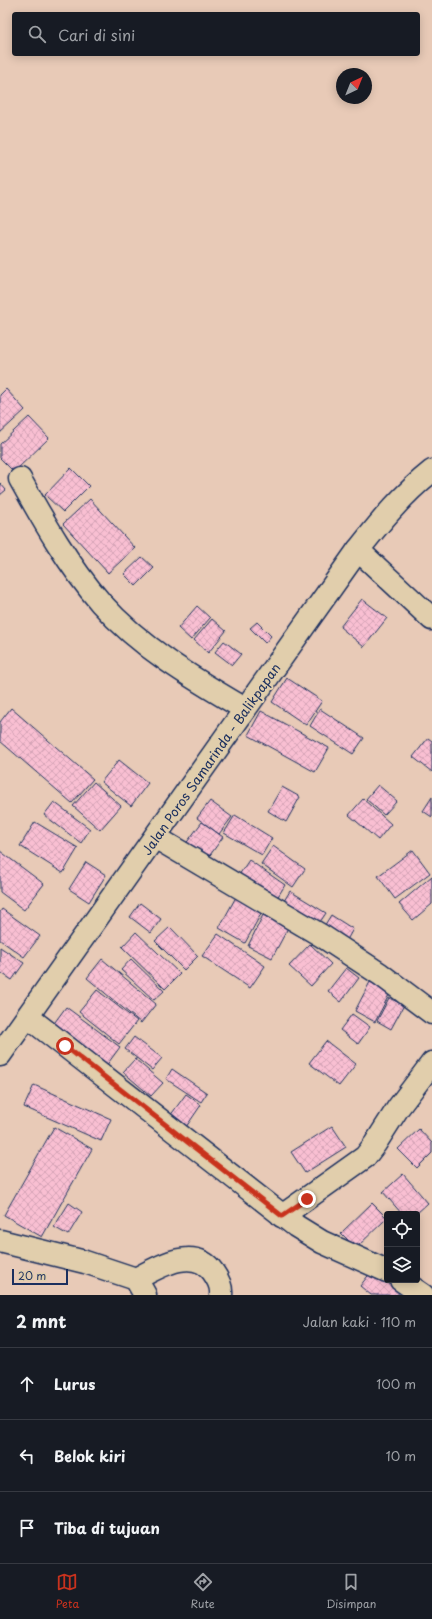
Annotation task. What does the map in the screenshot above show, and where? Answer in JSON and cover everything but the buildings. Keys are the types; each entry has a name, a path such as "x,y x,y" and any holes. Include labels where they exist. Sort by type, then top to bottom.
{"main road":[{"name":"Jalan Poros Samarinda - Balikpapan","path":"0,1055 245,709 304,629 358,550 388,512 432,471"},
{"path":"20,479 77,574 102,604 126,627 171,664 191,678 245,709"},
{"path":"358,550 432,619"},
{"path":"155,837 322,936 380,974 432,1013"},
{"path":"28,1016 282,1216 322,1242 384,1270"},
{"path":"282,1216 365,1157 398,1108 432,1063"},
{"path":"0,1241 85,1262 141,1287 162,1264 194,1259 210,1267 218,1279 221,1295"},
{"path":"405,1283 423,1295"}],"route":[{"path":"65,1046 282,1216 307,1199"}]}
